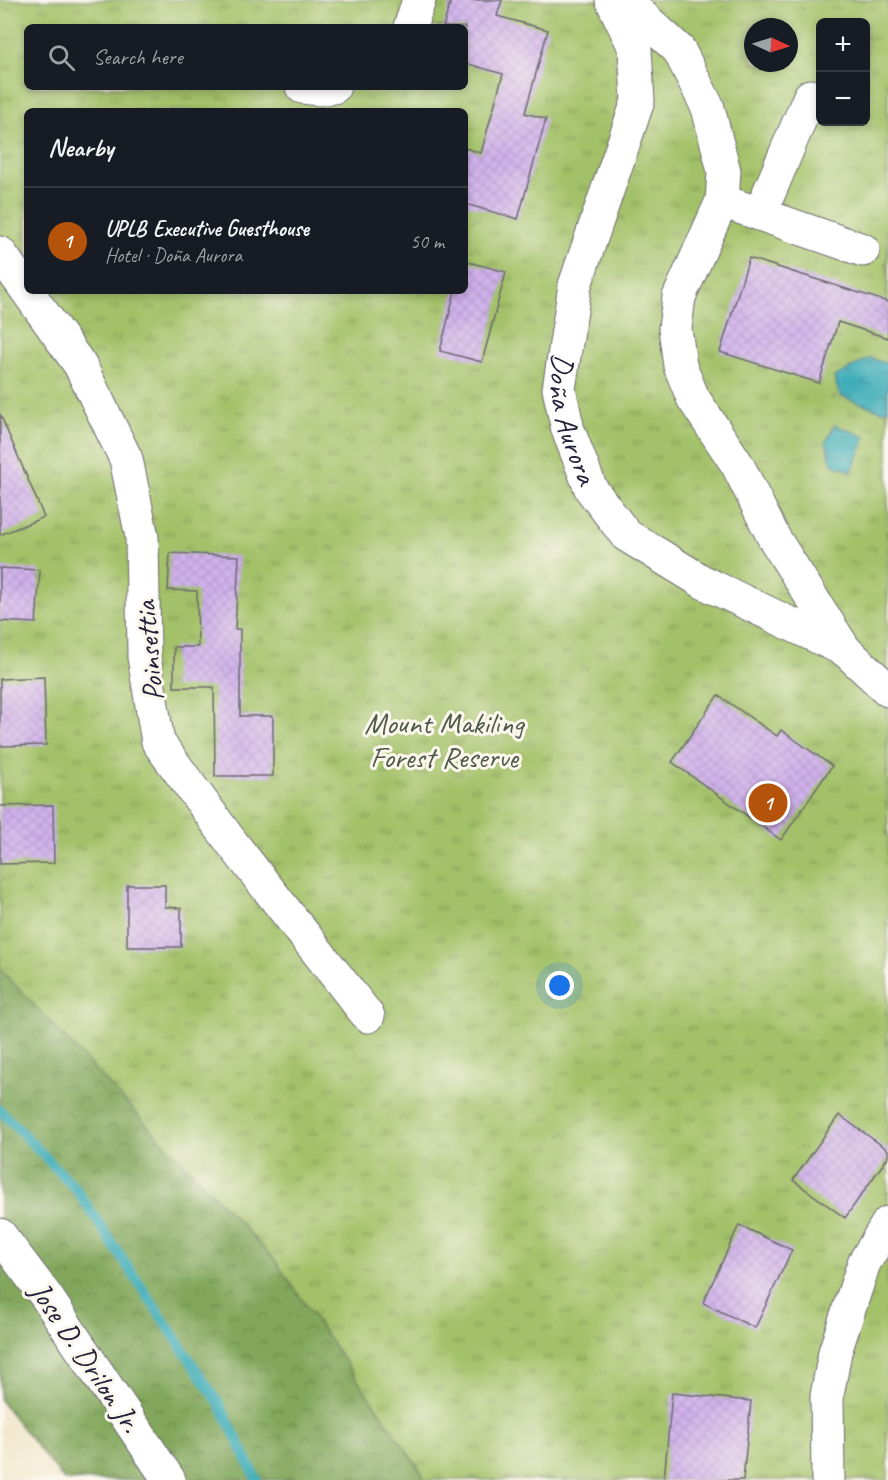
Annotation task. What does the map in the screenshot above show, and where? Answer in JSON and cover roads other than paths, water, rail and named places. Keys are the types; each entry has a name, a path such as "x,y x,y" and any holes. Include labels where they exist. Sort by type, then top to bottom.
{"street":[{"path":"411,24 419,0"},
{"name":"Doña Aurora","path":"612,0 634,48 638,101 575,285 558,389 568,430 591,489 626,535 703,582 845,650 888,690"},
{"path":"619,0 640,14 679,50 708,108 724,171 722,201 679,297 675,328 680,366 693,398 737,464 774,538 845,650"},
{"path":"760,214 810,96"},
{"path":"722,201 863,250"},
{"name":"Poinsettia","path":"0,253 24,287"},
{"name":"Poinsettia","path":"29,294 80,365 126,459 142,537 144,657 158,742 232,843 368,1016"},
{"path":"828,1480 827,1396 836,1352 864,1263 888,1223"},
{"name":"Jose D. Drilon Jr.","path":"0,1235 46,1296 169,1480"}],"water":[{"path":"870,358 888,364 888,409 882,411 840,396 834,377"},
{"path":"835,425 866,437 852,471 832,464 826,442"}],"waterway":[{"path":"0,1110 76,1189 220,1405 257,1480"}],"place":[{"name":"UPLB Executive Guesthouse","path":"768,803"}],"park label":[{"name":"Mount Makiling Forest Reserve","path":"444,740"}]}
